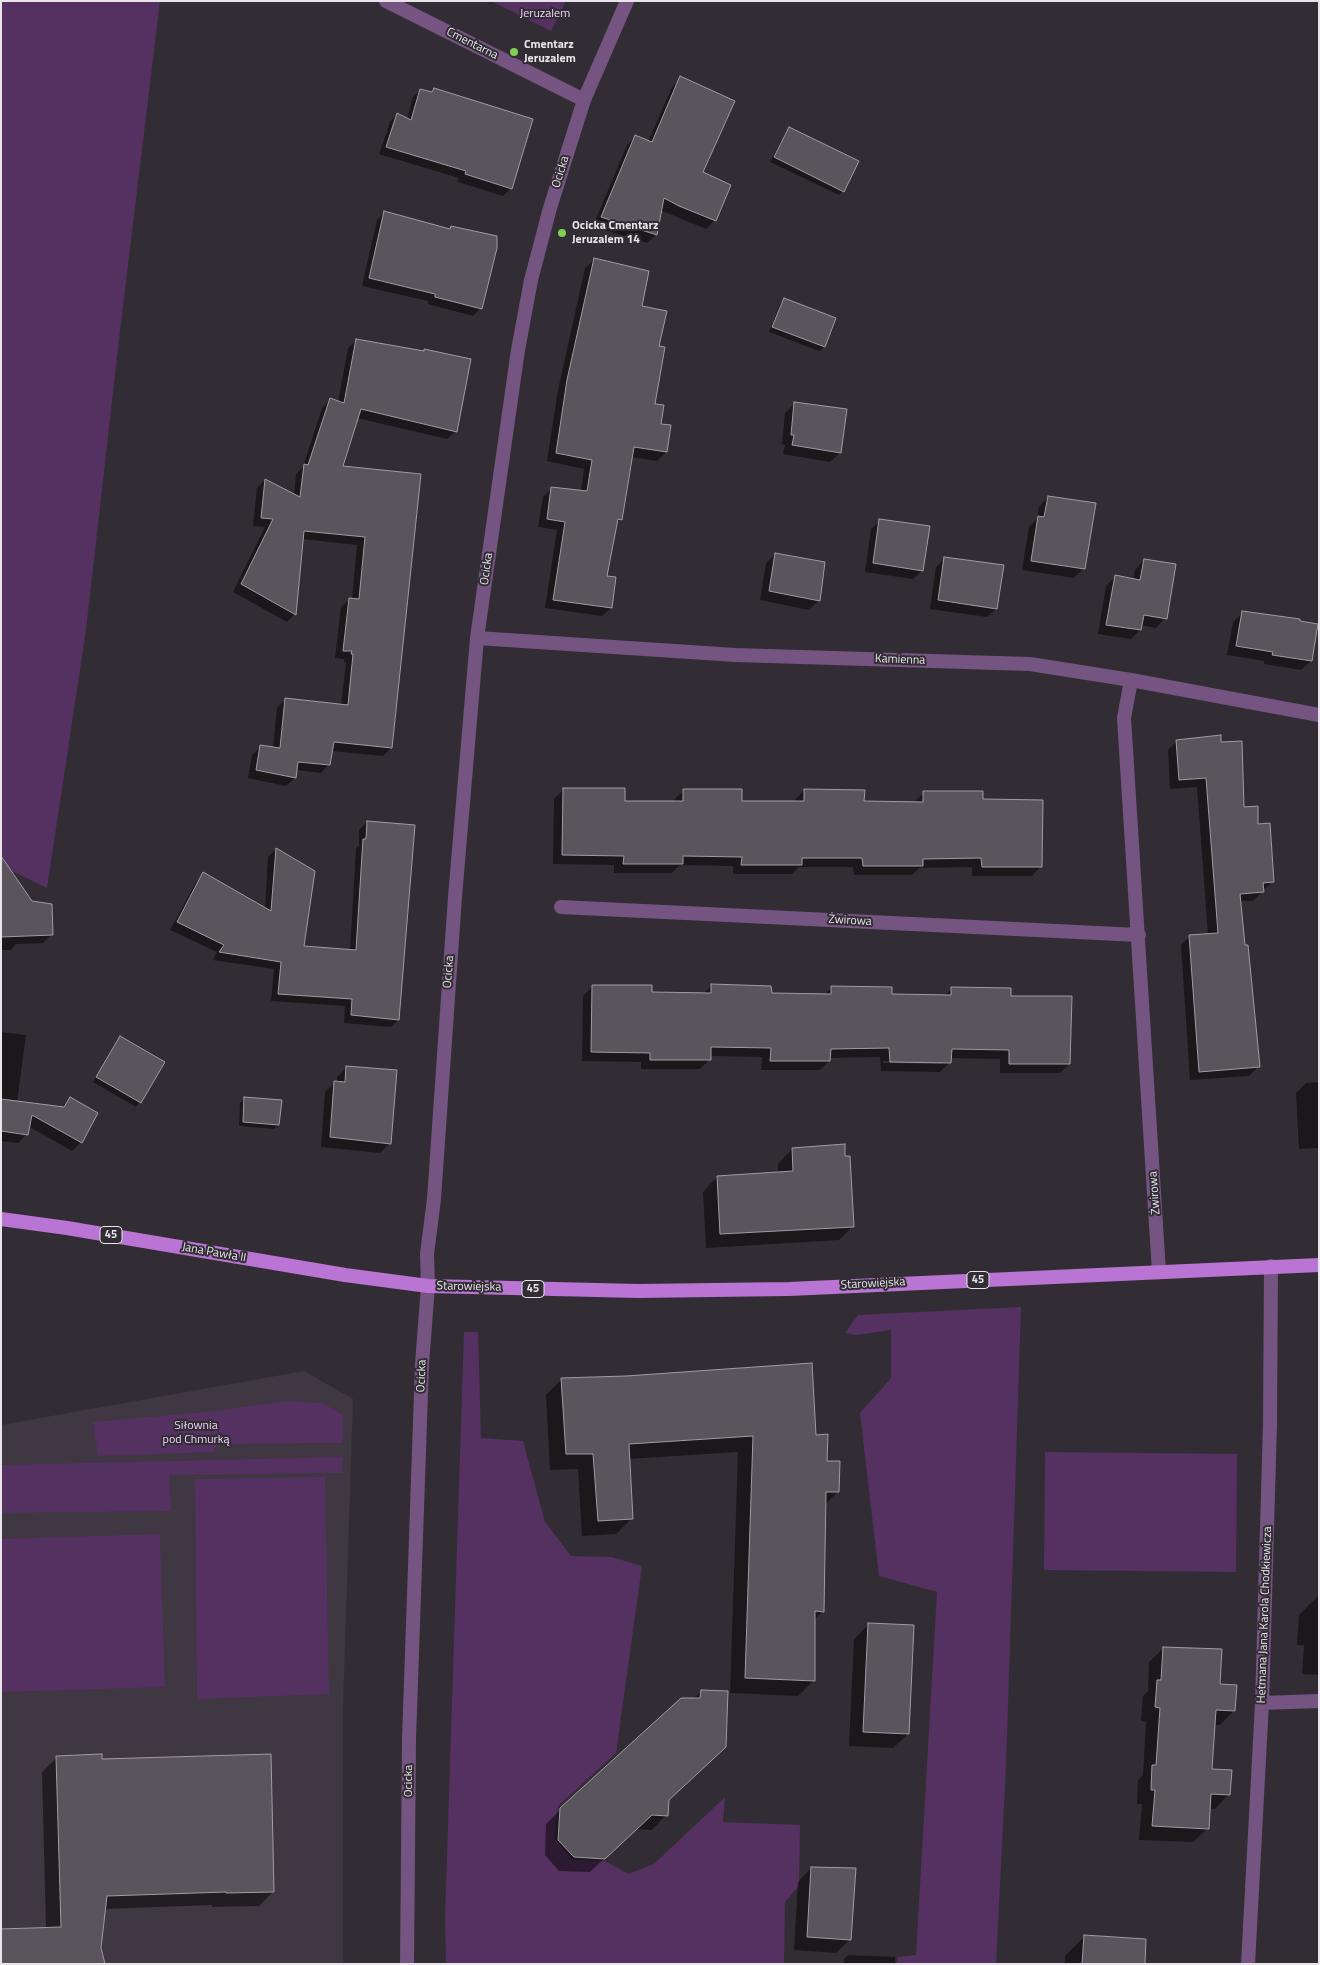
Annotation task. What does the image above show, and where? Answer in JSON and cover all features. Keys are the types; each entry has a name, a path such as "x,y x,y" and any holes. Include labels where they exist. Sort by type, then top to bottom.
{"main road":[{"name":"Jana Pawła II","path":"1,1219 67,1228 345,1275 428,1286"},
{"name":"Starowiejska","path":"428,1286 638,1291 780,1289 1319,1265"}],"street":[{"name":"Cmentarna","path":"386,1 584,100"},
{"name":"Ocicka","path":"407,1964 409,1739 422,1364 428,1286 427,1254 434,1199 454,897 477,638 518,350 531,280 550,208 584,100 627,1"},
{"name":"Kamienna","path":"477,638 736,655 1030,664 1319,714"},
{"name":"Żwirowa","path":"1131,680 1124,718 1159,1272"},
{"name":"Żwirowa","path":"561,908 1139,935"},
{"name":"Hetmana Jana Karola Chodkiewicza","path":"1248,1964 1262,1703 1270,1423 1271,1266"},
{"path":"1262,1703 1319,1701"}],"shaded area":[{"path":"304,1371 353,1399 343,1707 343,1964 1,1964 1,1425"}],"green space":[{"path":"1,1 160,1 86,630 47,888 1,866"},
{"name":"Jeruzalem","path":"491,1 566,1 551,31"},
{"path":"1021,1307 1006,1766 996,1964 897,1964 898,1957 916,1955 937,1592 879,1576 860,1413 891,1378 891,1330 856,1335 845,1333 858,1315"},
{"path":"464,1332 478,1332 481,1438 523,1441 545,1522 571,1556 612,1557 642,1566 616,1753 558,1806 555,1839 572,1859 605,1861 628,1874 654,1864 725,1797 723,1822 800,1825 799,1886 785,1902 784,1964 446,1964 445,1917"},
{"name":"Siłownia pod Chmurką","path":"285,1401 323,1403 343,1415 342,1443 217,1444 214,1452 98,1456 93,1422 216,1411"},
{"path":"1045,1452 1237,1454 1236,1572 1044,1570"},
{"path":"342,1457 342,1473 169,1475 171,1511 1,1513 1,1465"},
{"path":"325,1477 329,1694 197,1699 195,1479"},
{"path":"160,1534 165,1687 1,1692 1,1539"}],"building":[{"path":"680,76 735,101 703,172 731,185 716,221 664,198 657,235 601,217 635,135 652,142"},
{"path":"434,88 533,119 512,189 465,174 466,171 386,147 397,113 411,120 420,89 432,92"},
{"path":"789,127 859,161 844,192 774,157"},
{"path":"384,211 450,229 451,226 497,236 497,248 482,309 435,297 435,294 369,278"},
{"path":"594,258 649,271 642,306 667,311 659,346 665,347 655,404 664,405 661,424 671,425 667,452 634,447 622,520 618,519 607,576 616,577 612,608 553,600 565,522 547,519 551,487 587,491 592,460 556,453 567,380"},
{"path":"784,298 836,318 825,347 772,327"},
{"path":"356,339 424,351 424,349 471,359 457,432 361,409 343,466 421,474 392,748 334,742 330,765 298,762 296,778 256,770 260,745 280,748 285,698 348,705 353,654 351,654 352,651 343,651 349,598 359,599 365,537 304,531 296,615 241,584 273,519 261,518 265,479 300,497 304,464 308,465 330,398 344,403"},
{"path":"794,402 847,409 841,453 792,445 794,435 791,435"},
{"path":"1048,496 1096,503 1085,569 1031,561 1038,516 1044,517"},
{"path":"879,519 930,526 923,571 873,563"},
{"path":"775,553 825,562 820,601 769,591"},
{"path":"944,557 1004,565 997,609 938,600"},
{"path":"1144,559 1176,564 1167,619 1144,615 1141,630 1106,625 1115,575 1140,580"},
{"path":"1242,611 1300,619 1300,621 1318,624 1312,661 1272,655 1273,652 1236,646"},
{"path":"1221,735 1221,742 1242,741 1244,807 1258,806 1258,824 1270,823 1274,882 1263,883 1264,892 1240,894 1245,945 1248,945 1260,1067 1199,1072 1189,935 1218,933 1206,778 1179,780 1176,740"},
{"path":"563,788 625,788 625,801 683,801 683,789 742,789 742,801 804,801 804,789 865,790 864,801 923,802 923,791 983,791 983,799 1043,800 1042,867 982,867 981,858 923,859 923,866 863,866 862,858 802,858 802,865 741,865 742,857 683,856 683,864 623,864 624,856 562,855"},
{"path":"367,821 415,825 399,1020 351,1015 352,999 278,994 281,962 219,952 224,945 177,922 203,872 271,911 276,848 315,871 304,946 356,950 363,839 366,839"},
{"path":"1,856 32,901 52,904 53,935 1,937"},
{"path":"711,984 771,986 772,993 831,994 831,986 892,987 892,994 951,995 951,987 1011,988 1011,996 1072,996 1070,1064 1009,1064 1009,1050 952,1049 951,1063 890,1062 889,1048 831,1049 830,1061 770,1061 771,1048 711,1047 711,1060 650,1060 650,1053 591,1052 592,985 652,985 652,992 711,993"},
{"path":"120,1036 165,1062 141,1103 96,1077"},
{"path":"346,1066 397,1070 391,1144 330,1137 334,1081 345,1082"},
{"path":"70,1097 98,1113 82,1143 32,1115 28,1135 1,1131 1,1099 64,1107"},
{"path":"244,1097 282,1100 279,1125 243,1122"},
{"path":"845,1144 845,1156 850,1156 854,1227 720,1234 717,1176 793,1171 792,1148"},
{"path":"812,1363 816,1435 828,1434 827,1461 840,1461 839,1492 826,1492 824,1612 815,1611 815,1681 745,1678 753,1436 629,1444 633,1519 598,1521 593,1454 566,1454 561,1378 626,1376"},
{"path":"868,1623 914,1625 909,1734 863,1732"},
{"path":"1163,1647 1222,1649 1220,1684 1237,1685 1235,1711 1216,1710 1212,1769 1232,1770 1230,1795 1211,1794 1209,1829 1152,1826 1155,1790 1151,1790 1152,1765 1156,1765 1160,1708 1155,1707 1157,1680 1161,1680"},
{"path":"701,1690 728,1691 726,1747 669,1800 668,1816 652,1815 605,1859 574,1857 558,1840 560,1808 681,1698 700,1698"},
{"path":"102,1754 102,1759 271,1754 274,1892 107,1896 101,1948 105,1964 1,1964 1,1929 61,1927 56,1756"},
{"path":"811,1867 856,1868 851,1940 807,1937"},
{"path":"1084,1935 1146,1939 1145,1964 1082,1964"}],"place":[{"name":"Cmentarz Jeruzalem","path":"514,52"},
{"name":"Ocicka Cmentarz Jeruzalem 14","path":"562,233"}]}
